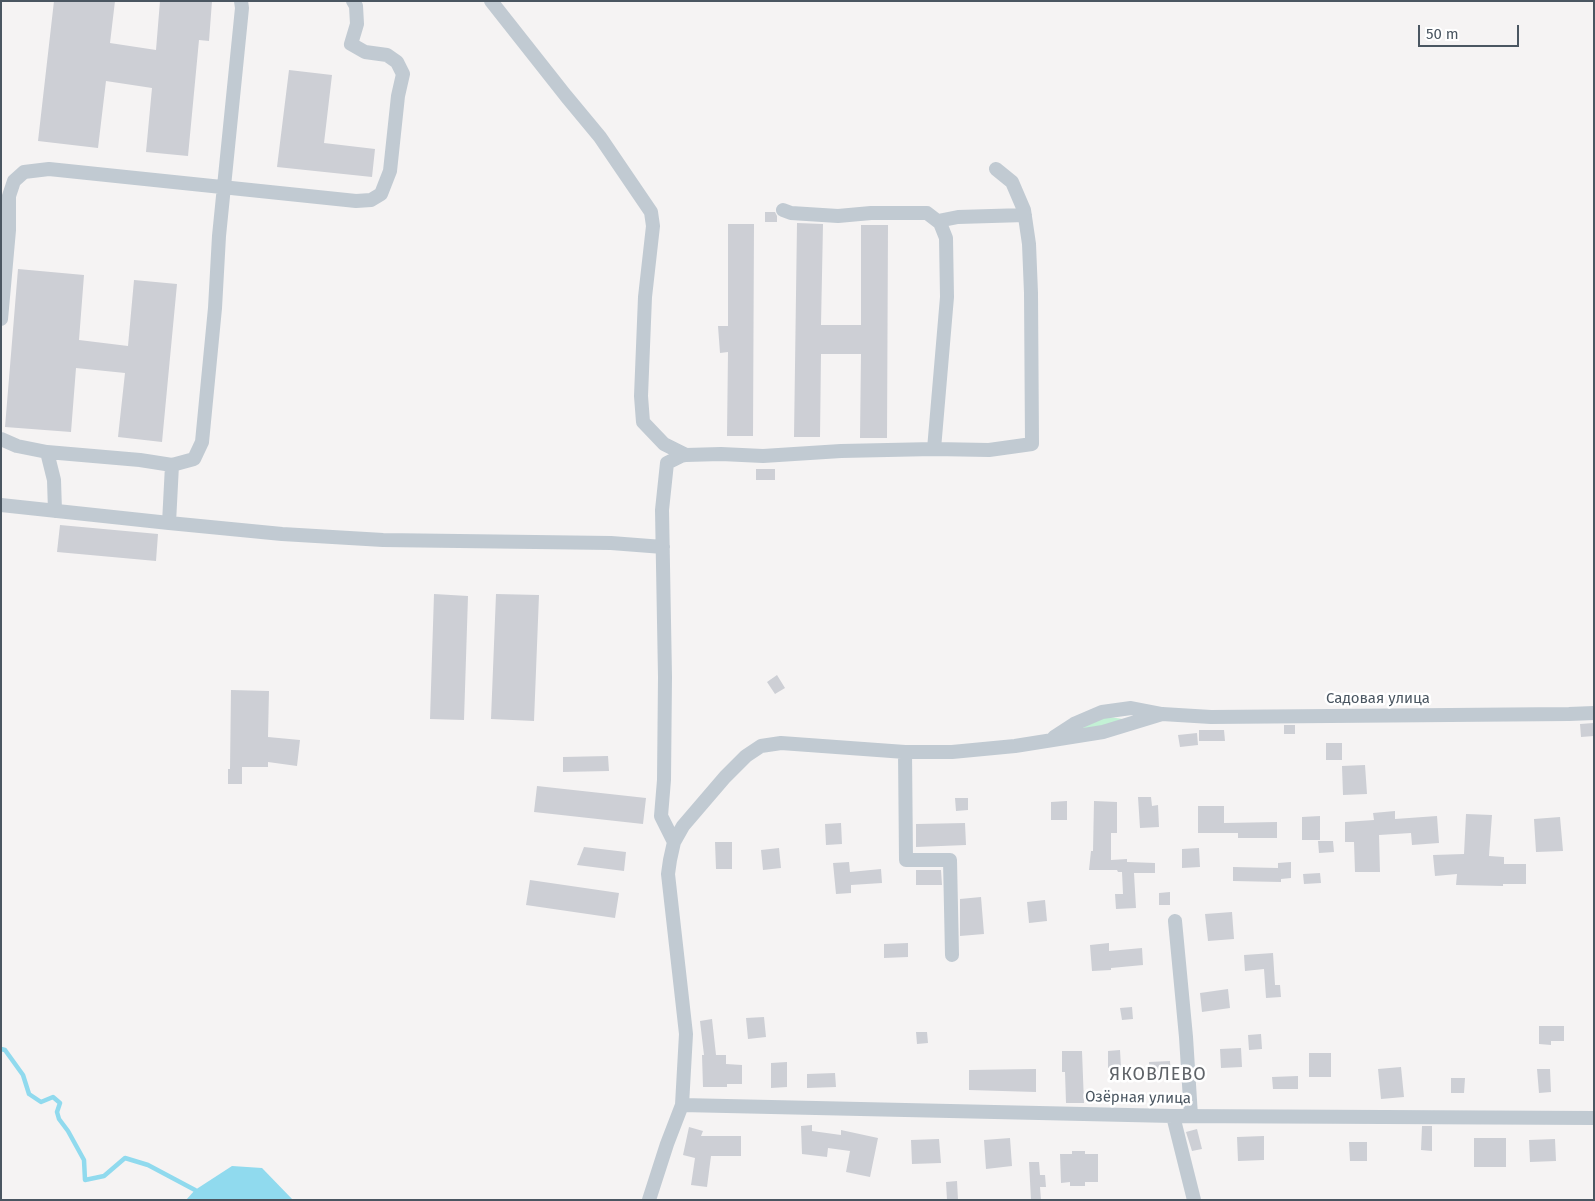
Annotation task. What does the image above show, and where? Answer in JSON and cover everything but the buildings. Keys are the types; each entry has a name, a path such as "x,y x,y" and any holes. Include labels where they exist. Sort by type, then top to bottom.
{"street":[{"path":"1,439 17,446 47,452 140,460 172,465 194,459 202,442 242,8 241,1"},
{"path":"1,319 9,230 9,196 14,181 24,172 49,169 356,201 371,200 382,194 390,171 402,74 397,62 387,55 365,52 351,44 356,24 356,6 353,1"},
{"path":"491,1 600,137 651,212 652,226 645,296 641,396 643,422 664,444 686,455"},
{"path":"674,842 661,816 664,780 665,677 662,510 667,463 686,455 763,456 934,448 990,450 1032,444 1029,244 1024,210 1012,182 996,169"},
{"path":"783,210 791,213 838,216 871,213 927,213 940,223 946,238 947,296 934,448"},
{"path":"938,221 958,217 1025,215"},
{"path":"47,452 54,480 54,511"},
{"path":"169,523 172,465"},
{"path":"1,505 282,534 383,540 611,543 663,547"},
{"path":"1051,739 1074,724 1102,712 1131,708 1162,714"},
{"name":"Садовая улица","path":"1162,714 1211,717 1594,713"},
{"path":"649,1200 682,1105 686,1034 668,874 674,842 683,826 746,756 761,746 781,743 905,752 952,752 1015,746 1102,732 1162,714"},
{"path":"905,752 906,860 950,860 952,954"},
{"path":"1175,921 1186,1036 1190,1116"},
{"name":"Озёрная улица","path":"682,1105 1173,1116 1594,1118"},
{"path":"1173,1116 1194,1200"}],"green space":[{"path":"1103,716 1129,720 1077,730"}],"water":[{"path":"232,1166 262,1168 293,1200 186,1200 195,1190"}],"waterway":[{"path":"1,1049 5,1050 23,1075 29,1094 41,1102 53,1097 60,1103 57,1112 59,1119 84,1160 85,1180 104,1176 125,1158 148,1165 195,1190"}],"district":[{"name":"ЯКОВЛЕВО","path":"1158,1075"}]}
